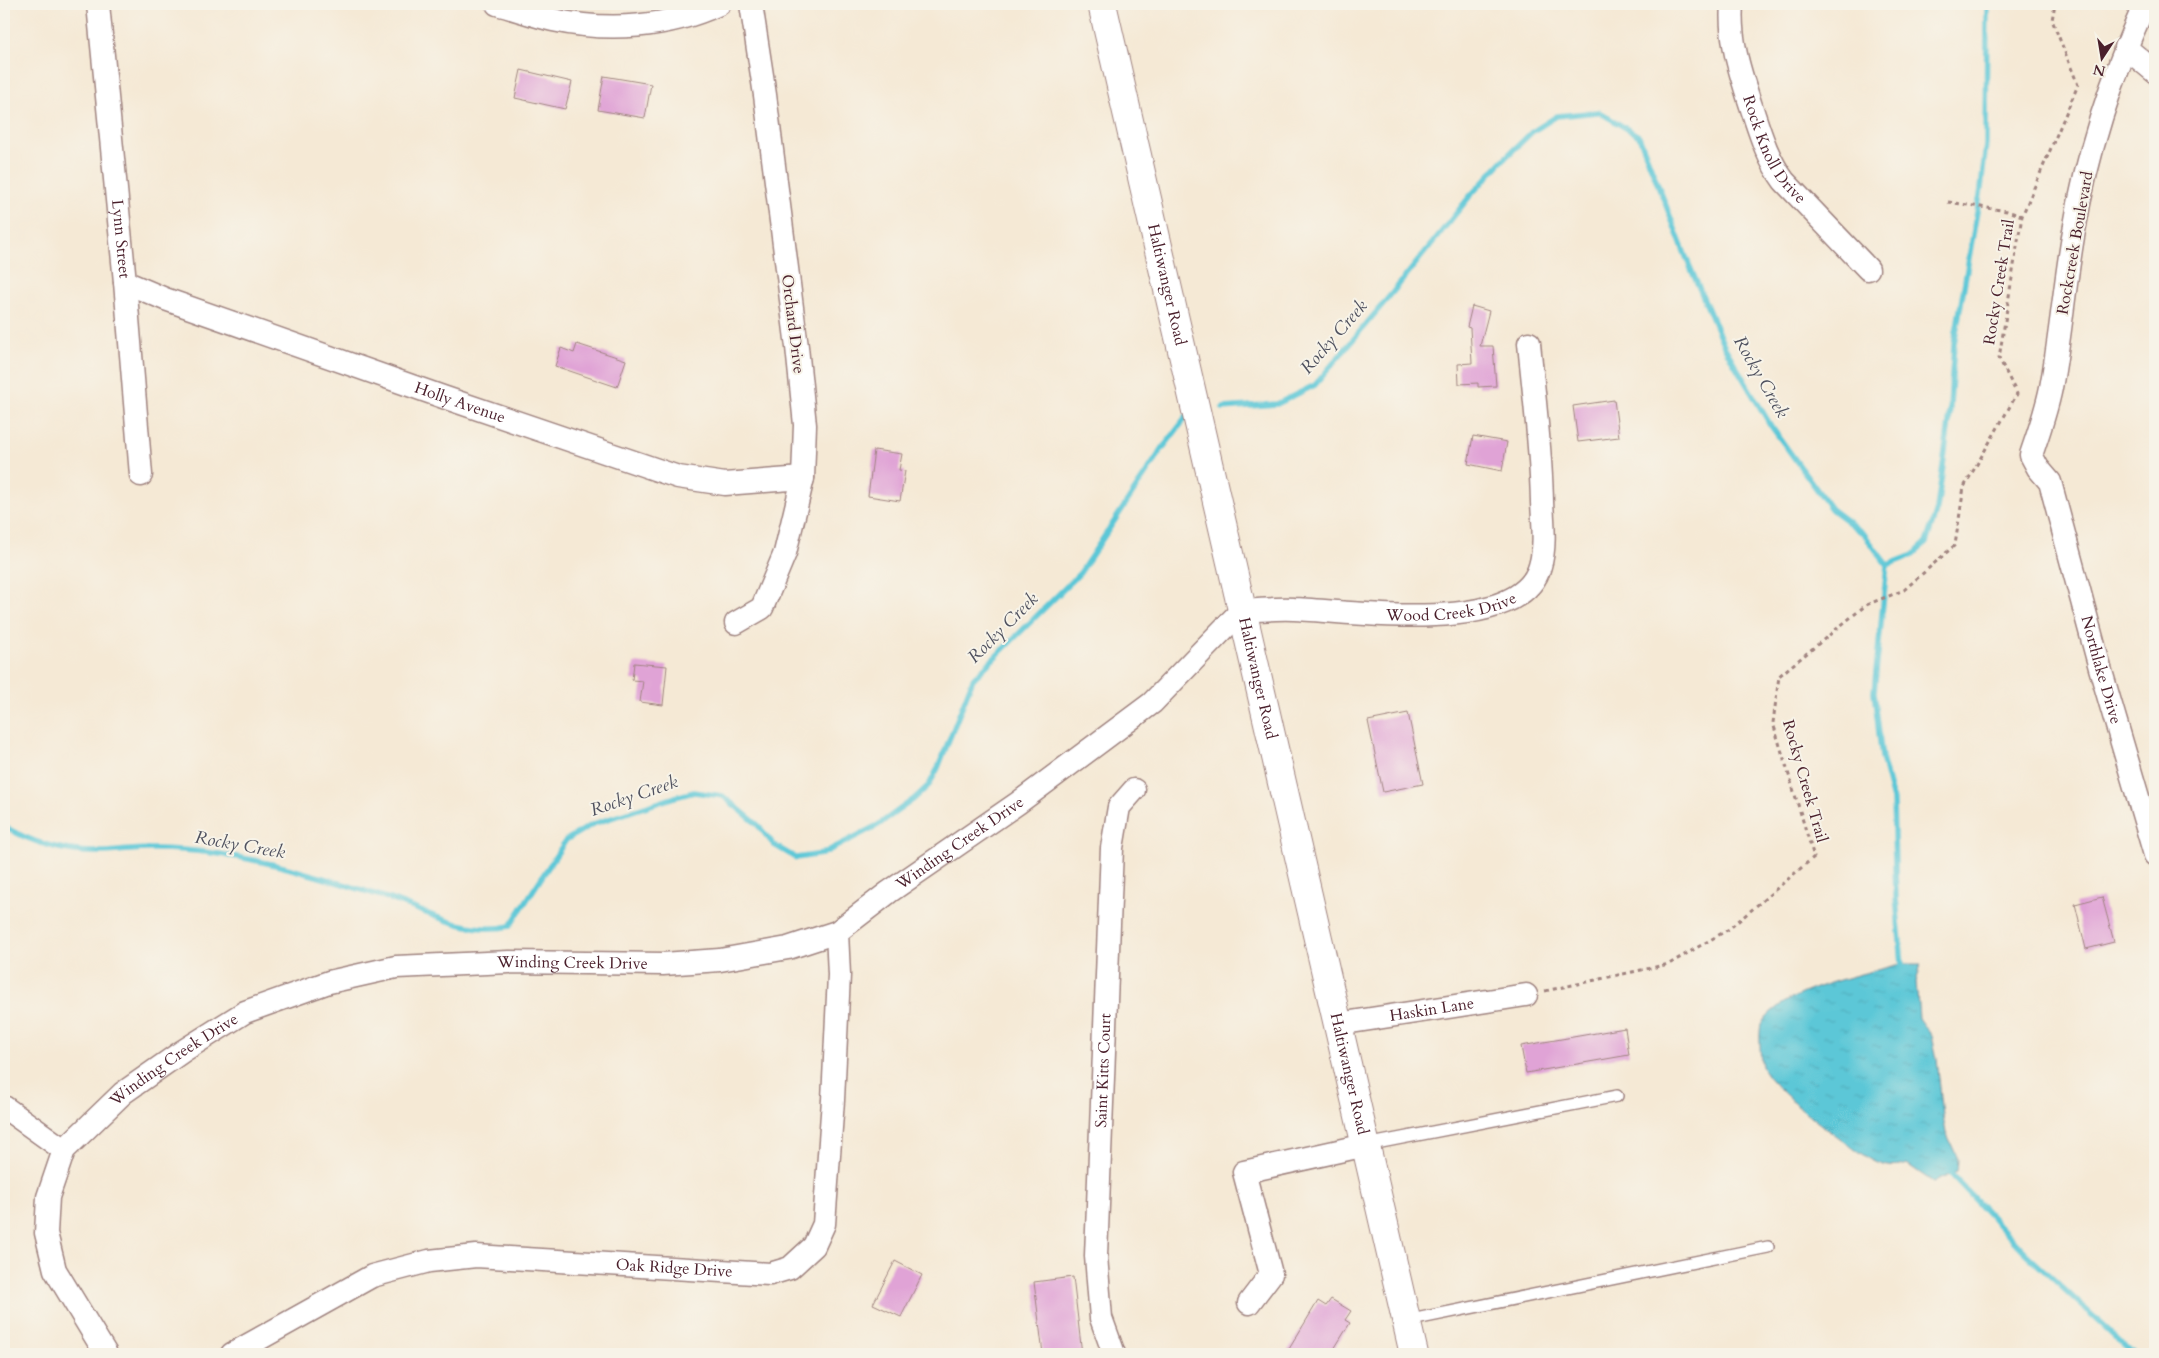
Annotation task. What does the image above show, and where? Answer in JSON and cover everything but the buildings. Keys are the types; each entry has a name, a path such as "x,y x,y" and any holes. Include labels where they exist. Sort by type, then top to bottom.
{"street":[{"name":"Lynn Street","path":"98,4 125,282 141,475"},
{"path":"497,4 551,20 576,25 610,27 651,24 673,20 719,4"},
{"name":"Orchard Drive","path":"736,623 762,608 785,553 804,478 805,425 797,347 765,95 751,4"},
{"name":"Haltiwanger Road","path":"1102,4 1414,1354"},
{"name":"Rock Knoll Drive","path":"1732,4 1731,22 1736,59 1764,147 1784,181 1868,269"},
{"name":"Rockcreek Boulevard","path":"2050,482 2038,468 2032,455 2052,382 2082,189 2112,82 2144,4"},
{"path":"2125,47 2155,72"},
{"name":"Holly Avenue","path":"125,282 166,299 434,394 678,477 725,484 804,478"},
{"name":"Wood Creek Drive","path":"1241,611 1292,608 1397,615 1456,613 1500,605 1517,598 1526,590 1535,579 1540,566 1542,550 1541,465 1529,343"},
{"name":"Northlake Drive","path":"2050,482 2100,668 2155,855"},
{"name":"Winding Creek Drive","path":"106,1354 55,1270 46,1233 48,1197 64,1150 123,1093 183,1050 245,1012 329,982 396,968 454,963 663,964 720,960 788,948 837,932 889,892 1018,803 1152,703 1241,611"},
{"name":"Saint Kitts Court","path":"1114,1354 1101,1318 1097,1289 1096,1256 1112,848 1119,807 1134,790"},
{"name":"Oak Ridge Drive","path":"232,1354 372,1276 429,1261 476,1256 770,1274 790,1268 814,1246 824,1224 839,984 837,932"},
{"name":"Haskin Lane","path":"1338,1024 1526,995"},
{"path":"4,1107 64,1150"},
{"path":"1249,1303 1270,1274 1244,1172 1366,1145"}],"lane":[{"path":"1366,1145 1617,1096"},
{"path":"1406,1321 1768,1246"}],"path":[{"name":"Rocky Creek Trail","path":"1526,995 1669,964 1730,929 1814,857 1773,723 1779,676 1866,605 1904,590 1955,545 1964,487 2018,394 1999,358 2022,216 2078,85 2052,20 2055,4"},
{"path":"1948,202 2007,211 2022,216"}],"water":[{"path":"1901,964 1921,964 1916,982 1919,1018 1932,1036 1937,1059 1946,1133 1958,1159 1957,1172 1933,1182 1907,1164 1889,1166 1878,1163 1852,1147 1796,1104 1768,1076 1761,1063 1761,1025 1770,1013 1785,1002 1824,985"}],"waterway":[{"name":"Rocky Creek","path":"1887,565 1913,555 1926,543 1937,509 1949,422 1954,344 1981,189 1986,144 1987,4"},
{"name":"Rocky Creek","path":"1223,408 1277,404 1315,385 1470,196 1532,132 1557,116 1599,112 1639,136 1688,262 1724,346 1771,426 1831,509 1864,534 1887,565"},
{"name":"Rocky Creek","path":"4,826 24,837 47,845 83,852 162,849 207,852 252,860 327,879 387,898 447,921 478,928 510,926 566,840 593,824 694,792 723,796 757,824 774,845 796,858 822,854 878,825 914,799 929,785 938,768 973,679 1080,573 1162,449 1188,415"},
{"path":"1887,565 1874,692 1882,758 1893,800 1896,898 1902,964"},
{"path":"1951,1174 2024,1252 2134,1354"}]}
